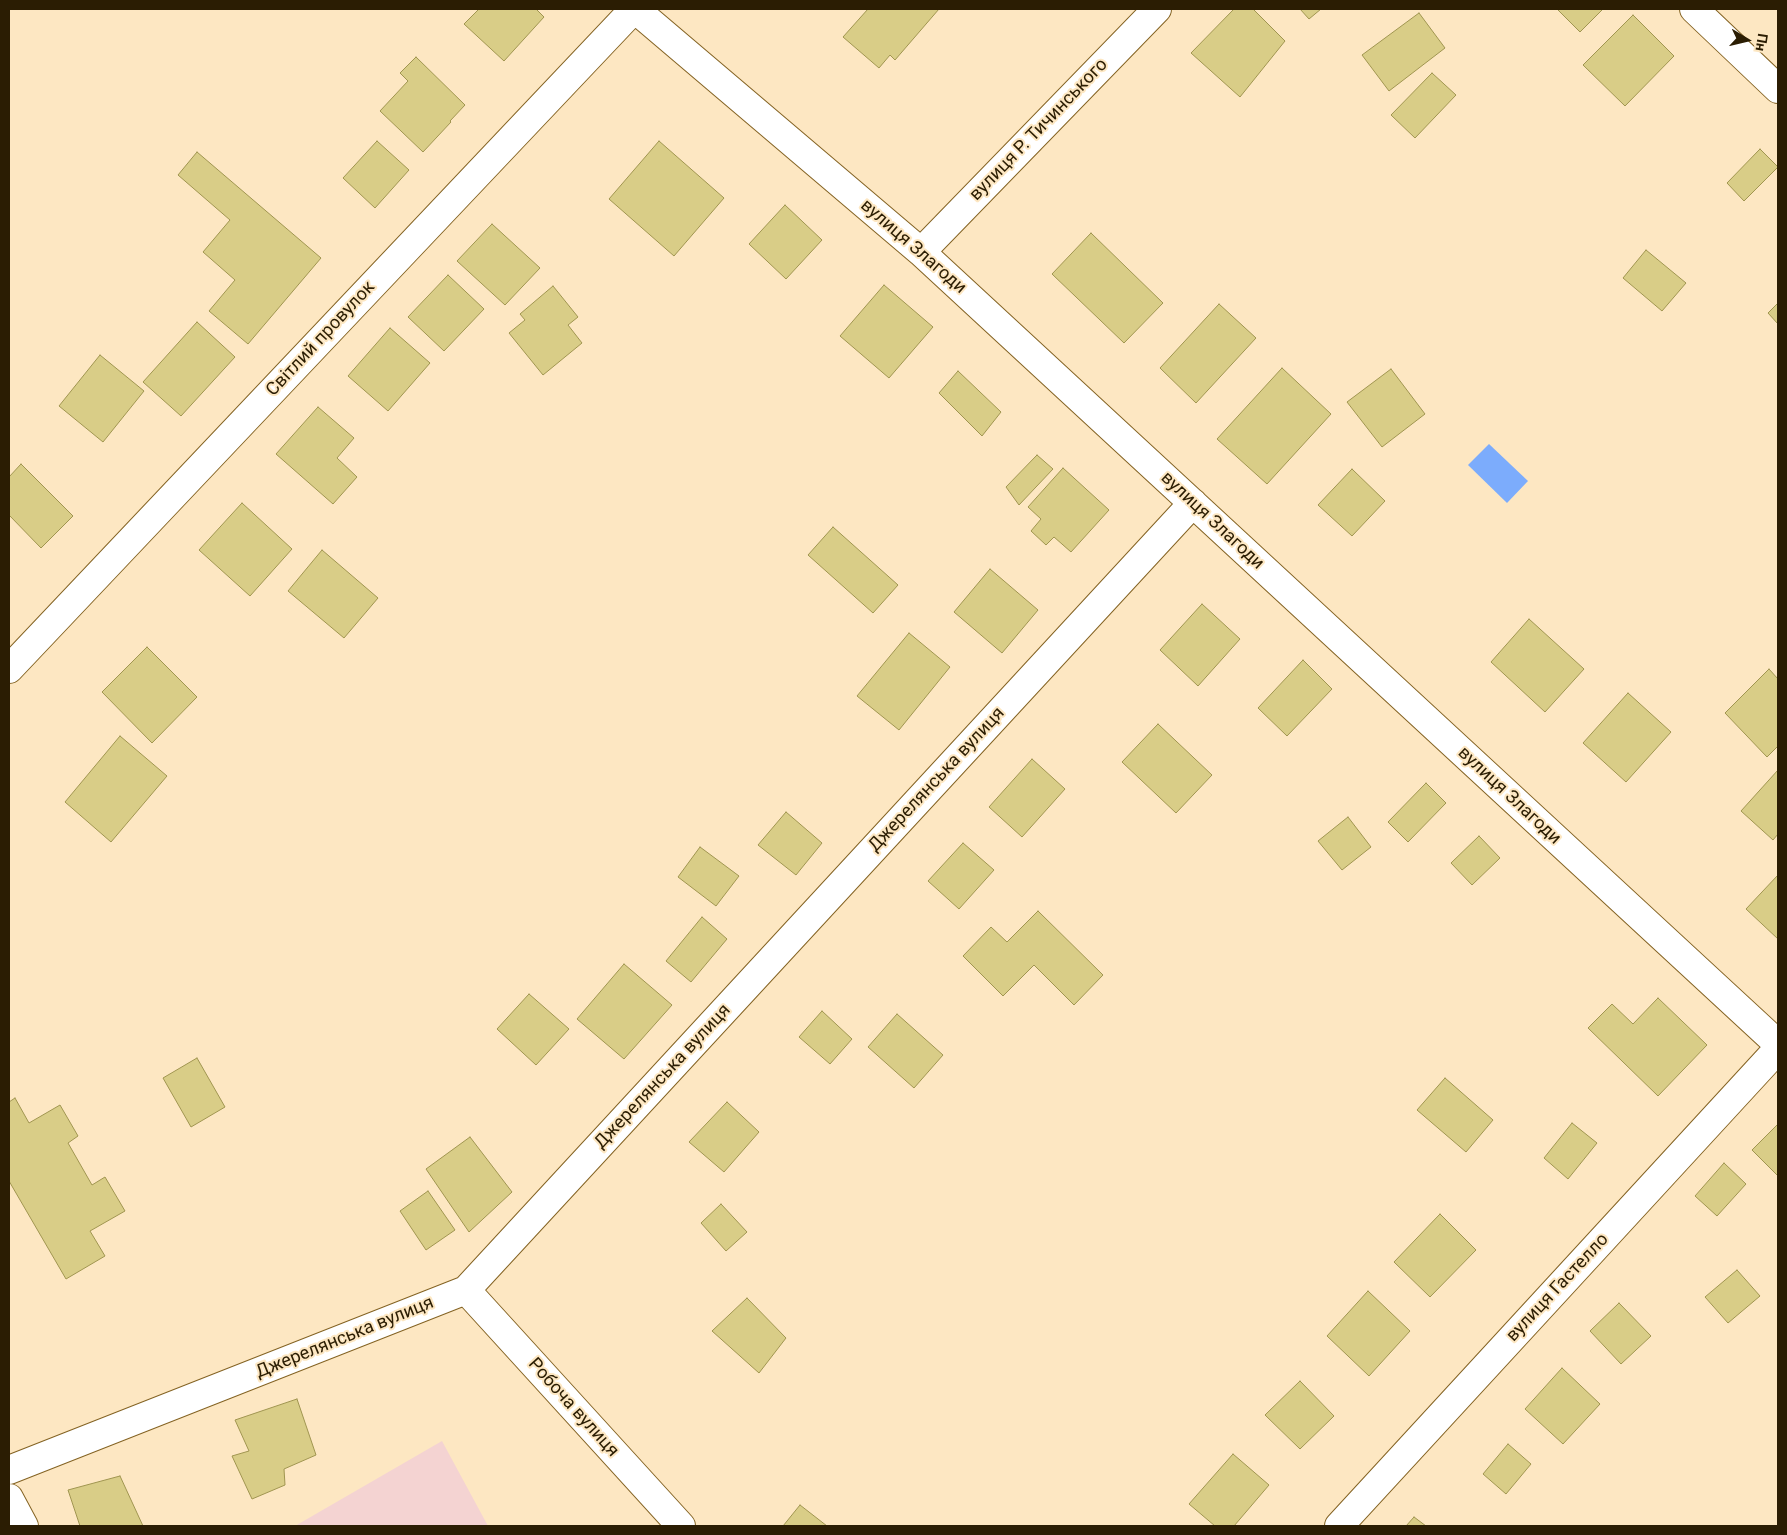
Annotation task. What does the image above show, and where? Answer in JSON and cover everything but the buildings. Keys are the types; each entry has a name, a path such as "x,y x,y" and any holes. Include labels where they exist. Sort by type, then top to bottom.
{"street":[{"name":"вулиця Злагоди","path":"634,9 921,252 1778,1044"},
{"name":"Світлий провулок","path":"9,668 634,9"},
{"name":"вулиця Р. Тичинського","path":"921,252 1157,9"},
{"path":"1694,9 1778,89"},
{"name":"Джерелянська вулиця","path":"9,1470 466,1290 1193,503"},
{"name":"вулиця Гастелло","path":"1339,1526 1778,1049"},
{"name":"Робоча вулиця","path":"466,1290 681,1526"},
{"path":"9,1498 24,1526"}],"shaded area":[{"path":"442,1441 488,1526 295,1526"}],"water":[{"path":"1489,444 1528,481 1507,503 1468,465"}]}
